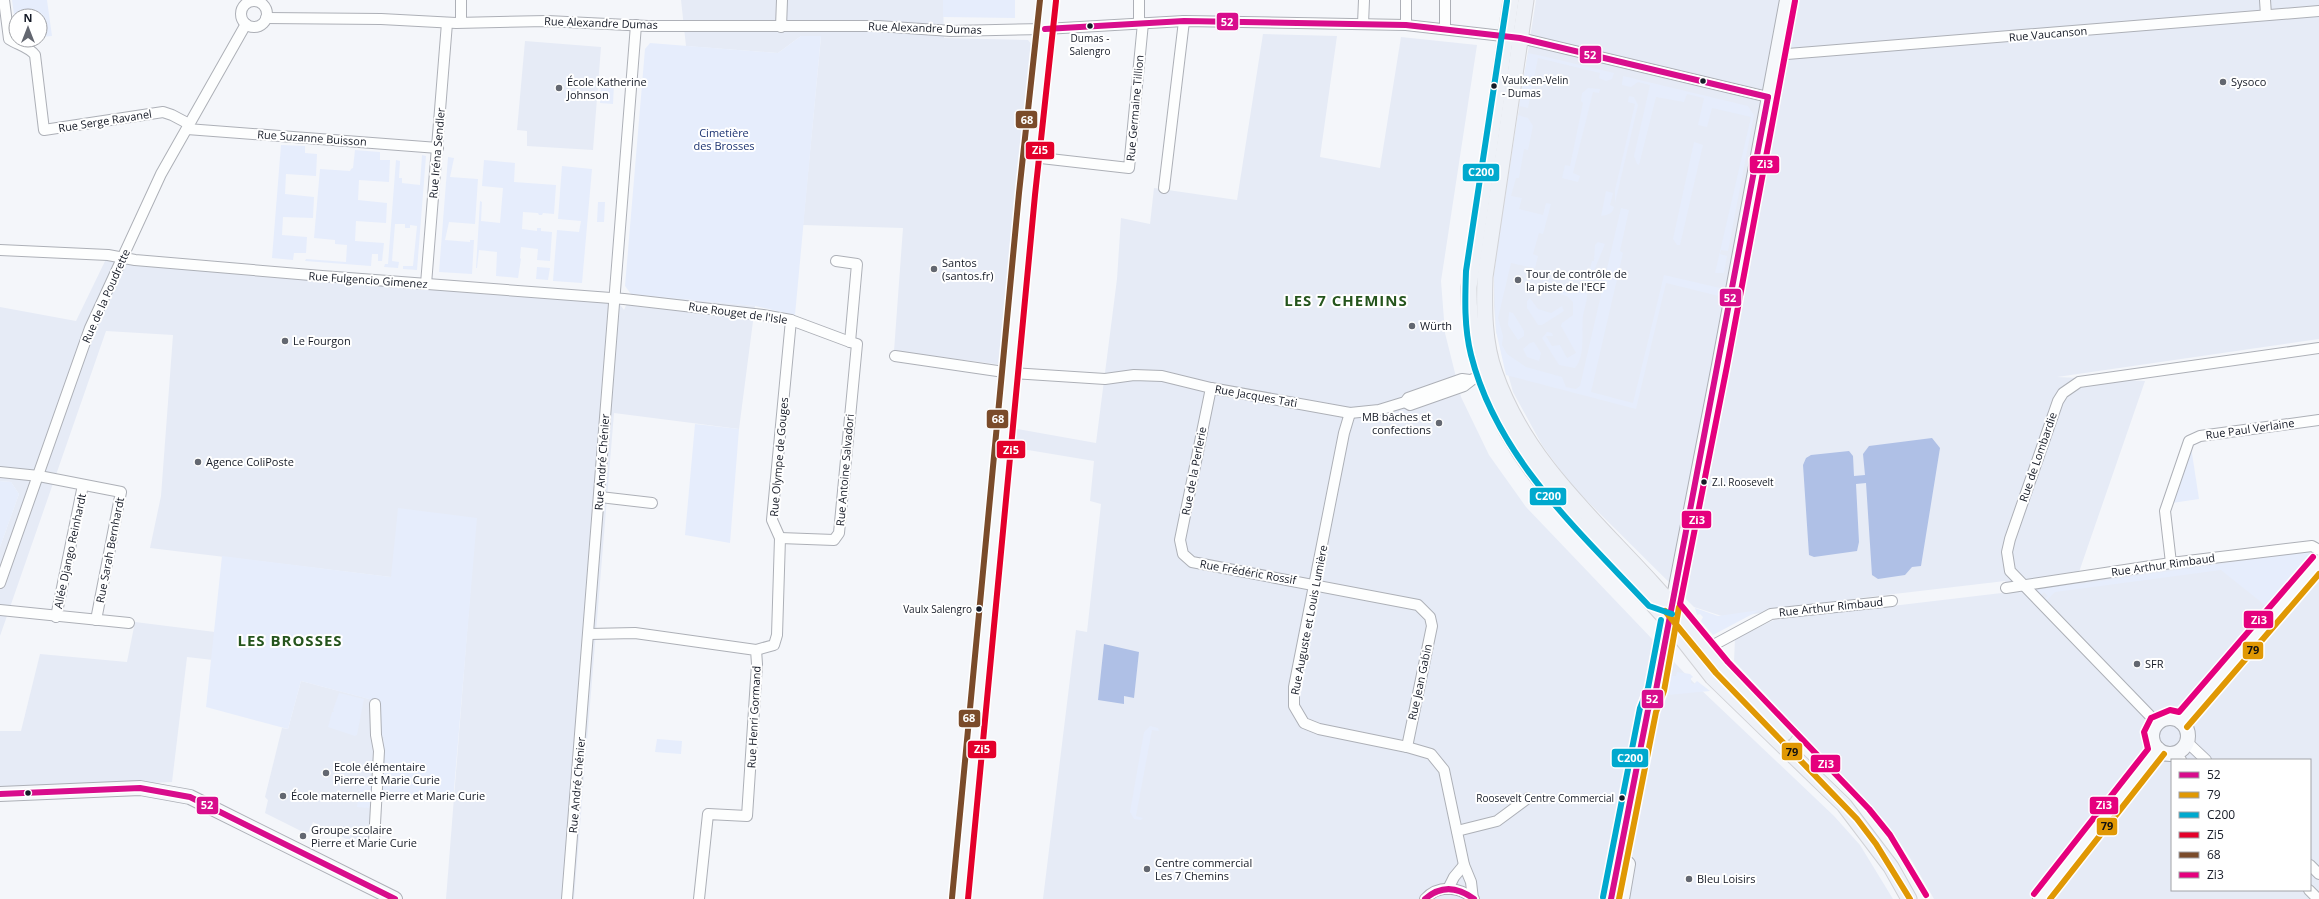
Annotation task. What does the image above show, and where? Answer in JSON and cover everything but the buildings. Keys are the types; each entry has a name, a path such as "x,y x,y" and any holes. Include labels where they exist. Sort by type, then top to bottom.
{"main road":[{"path":"1511,0 1513,37 1485,277 1484,310 1488,341 1482,377 1501,421 1528,466 1669,622 1712,677 1844,805 1892,867 1909,899"},
{"path":"1513,37 1526,0"},
{"path":"1482,377 1515,420 1543,465 1672,606 1708,648 1722,667 1863,814 1883,839 1920,899"}],"street":[{"name":"Rue Serge Ravanel","path":"4,0 9,39 19,46 30,48 35,55 44,130 163,112 172,115 188,126"},
{"path":"256,0 266,8 266,18 258,26 246,24 241,14 242,8 248,2 256,0"},
{"path":"461,0 462,22"},
{"path":"781,27 782,0"},
{"path":"960,899 1048,0"},
{"path":"1140,0 1141,23"},
{"path":"1363,24 1364,0"},
{"path":"1406,0 1406,25"},
{"path":"1445,0 1445,29"},
{"path":"1622,899 1656,714 1656,690 1721,358 1787,0"},
{"path":"2265,0 2266,15"},
{"name":"Rue Vaucanson","path":"1776,54 2319,11"},
{"name":"Rue Alexandre Dumas","path":"266,18 381,19 447,22 547,21 636,25 781,27 878,26 951,31 1045,29 1184,21 1406,25 1513,37 1768,97"},
{"path":"1164,188 1184,21"},
{"name":"Rue Iréna Sendler","path":"426,284 447,22"},
{"name":"Rue Germaine Tillion","path":"1032,157 1129,168 1141,23"},
{"name":"Rue de la Poudrette","path":"0,583 90,328 161,174 246,24"},
{"name":"Rue André Chénier","path":"567,899 600,497 636,25"},
{"name":"Rue Suzanne Buisson","path":"188,126 438,148"},
{"name":"Rue Fulgencio Gimenez","path":"0,250 122,257 426,284 615,298"},
{"path":"836,261 857,264 853,343"},
{"name":"Rue Rouget de l'Isle","path":"615,298 763,314 791,320 853,343"},
{"name":"Rue Olympe de Gouges","path":"756,650 774,646 777,635 780,538 772,520 791,320"},
{"name":"Rue Antoine Salvadori","path":"780,538 834,540 839,533 853,343"},
{"name":"Rue de Lombardie","path":"2157,723 2010,571 2007,552 2010,539 2058,401 2069,387 2079,382 2092,379 2319,348"},
{"path":"895,356 1011,373"},
{"name":"Rue Jacques Tati","path":"1011,373 1105,379 1134,375 1162,376 1211,388 1350,413 1379,410 1406,402 1410,405 1464,386 1482,377"},
{"name":"Rue de la Perlerie","path":"1183,554 1180,540 1211,388"},
{"name":"Rue Auguste et Louis Lumière","path":"1350,413 1344,433 1294,687 1294,706 1304,723 1319,729 1407,747 1431,754 1444,770 1464,865 1471,882 1474,899"},
{"name":"Rue Paul Verlaine","path":"2171,563 2165,511 2189,441 2200,436 2319,420"},
{"name":"Rue Sarah Bernhardt","path":"0,472 39,476 121,492 96,620"},
{"name":"Allée Django Reinhardt","path":"56,617 83,485"},
{"path":"600,497 652,503"},
{"name":"Rue Arthur Rimbaud","path":"2006,588 2171,563 2312,546 2319,550"},
{"name":"Rue Frédéric Rossif","path":"1183,554 1192,562 1315,584 1418,605 1430,617"},
{"path":"2181,722 2319,562"},
{"name":"Rue Arthur Rimbaud","path":"1708,648 1771,614 1892,601"},
{"path":"0,610 56,617 129,623"},
{"name":"Rue Jean Gabin","path":"1407,747 1432,626 1430,617"},
{"name":"Rue Henri Gormand","path":"589,634 635,633 756,650 757,664 747,816 708,814 699,899"},
{"path":"1612,899 1648,710 1656,690"},
{"path":"374,842 379,751 376,735 375,704"},
{"path":"2172,718 2181,722 2187,731 2187,742 2177,757 2158,749 2152,739 2152,733 2157,723 2172,718"},
{"path":"2187,742 2205,759"},
{"path":"2040,899 2158,749"},
{"path":"0,794 140,788 190,797 386,897"},
{"path":"1457,831 1497,821 1528,798"},
{"path":"1448,888 1454,876 1464,865"},
{"path":"2311,866 2319,874"},
{"path":"1425,899 1434,892 1448,888 1458,889 1474,899"},
{"path":"2310,891 2318,899"}],"shaded area":[{"path":"681,0 943,0 944,38 1028,40 1033,46 1022,184 1003,365 894,351 903,228 803,225 821,37 801,36 778,53 686,46"},
{"path":"1536,0 2319,0 2319,339 2057,377 2145,381 2079,572 2081,580 2319,546 2319,899 1934,899 1912,861 1886,822 1734,661 1735,639 1774,620 2010,592 2005,581 1860,598 1728,618 1694,607 1571,485 1542,445 1513,392 1496,331 1494,276"},
{"path":"1263,34 1337,36 1320,157 1380,168 1401,37 1477,45 1441,281 1445,333 1461,397 1489,455 1526,507 1697,686 1834,816 1860,845 1893,899 1043,899 1076,630 1087,632 1101,504 1090,501 1094,461 1010,447 1012,428 1096,443 1117,279 1121,218 1150,224 1154,188 1237,200"},
{"name":"École Katherine Johnson","path":"525,41 601,47 593,150 527,146 527,131 517,130"},
{"path":"108,255 615,298 624,310 631,294 755,306 739,429 614,413 574,899 446,899 476,518 391,577 150,548 161,496 173,335 106,331 0,636 0,547 19,494 11,482 0,481 0,307 76,321"},
{"path":"135,622 215,632 213,660 187,657 172,782 0,790 0,731 21,731 40,654 127,662"},
{"name":"Ecole élémentaire Pierre et Marie Curie","path":"301,681 381,702 378,736 384,737 376,842 372,842 368,850 355,843 354,845 351,844 352,842 313,822 309,832 305,833 265,813 268,800 265,797 282,728 288,729"}],"green space":[{"path":"12,0 47,0 52,36 48,36 48,8 13,8"},
{"path":"943,0 1015,0 1015,18 943,17"},
{"name":"Cimetière des Brosses","path":"801,36 821,36 795,315 755,306 631,294 625,286 645,49 650,43 778,53"},
{"path":"1528,53 1614,73 1612,79 1606,81 1599,78 1600,73 1538,58 1528,108 1519,106"},
{"path":"1623,76 1748,106 1754,115 1728,251 1721,250 1720,254 1727,256 1724,273 1715,273 1751,117 1712,108 1707,127 1698,125 1704,98 1687,94 1684,102 1656,97 1639,165 1637,164 1634,156 1650,85 1638,82 1631,87 1622,85"},
{"path":"601,83 614,84 613,104 600,103"},
{"path":"1588,88 1600,89 1599,93 1593,92 1573,173 1580,176 1578,182 1562,178 1565,165 1570,166 1583,103 1581,101 1582,93"},
{"path":"1629,96 1634,97 1638,105 1615,203 1615,190 1635,104 1628,102"},
{"path":"1518,115 1528,118 1533,126 1528,150 1524,149 1519,178 1516,178 1511,196 1522,198 1519,209 1543,215 1546,203 1551,204 1543,234 1539,233 1533,254 1538,256 1535,268 1511,263 1498,318 1503,336 1502,345 1507,354 1526,367 1562,377 1566,387 1576,389 1580,386 1621,208 1629,210 1620,251 1623,253 1591,392 1633,403 1664,275 1720,288 1719,296 1666,283 1636,409 1506,375 1496,331 1494,276"},
{"path":"1694,142 1703,145 1680,245 1677,245 1673,239"},
{"path":"281,145 305,146 305,153 317,154 316,176 286,174 285,194 314,197 313,218 283,217 282,235 307,237 306,253 294,253 293,260 272,258"},
{"path":"355,150 380,152 380,160 390,160 389,182 359,180 358,200 387,203 386,223 356,221 355,241 384,243 382,261 378,261 378,254 372,254 371,266 305,261 306,259 346,262 347,245 335,244 335,240 314,238 320,169 350,171 353,168"},
{"path":"422,155 426,156 417,270 403,269 403,266 413,266 417,226 410,225 410,228 405,228 405,224 395,224 392,261 399,262 398,268 384,267 385,264 388,264 396,160 400,161 399,178 402,178 402,183 420,185"},
{"path":"448,157 454,158 450,177 478,179 475,224 449,222 445,240 470,242 470,240 474,240 472,274 439,272"},
{"path":"484,160 515,163 514,182 556,185 554,214 543,213 542,215 539,215 538,213 523,212 522,229 537,231 537,228 541,228 541,231 552,232 550,261 537,260 538,249 521,247 518,278 496,276 497,252 479,250 476,268 480,201 482,202 481,221 500,223 503,188 482,186"},
{"path":"562,166 592,169 582,283 553,281 557,230 579,232 581,221 558,219"},
{"path":"1606,191 1613,193 1610,205 1614,207 1611,213 1601,216"},
{"path":"598,202 605,202 604,222 597,222"},
{"path":"1598,242 1605,244 1591,278 1587,281 1592,261 1594,261 1595,245"},
{"path":"537,267 550,268 548,280 536,279"},
{"path":"1543,280 1583,290 1587,295 1583,316 1581,357 1575,368 1559,365 1542,338 1547,332 1552,333 1553,336 1546,336 1552,346 1560,345 1567,358 1576,353 1561,326 1562,323 1573,315 1573,302 1567,296 1555,293 1556,290 1549,289 1548,292 1542,291"},
{"path":"1530,298 1538,309 1551,313 1562,306 1564,311 1542,325 1538,325 1527,308 1527,301"},
{"path":"1509,312 1513,313 1524,331 1524,336 1518,340 1508,325"},
{"path":"1534,342 1541,353 1539,361 1527,357 1523,349 1530,343"},
{"path":"695,424 739,429 730,543 685,535"},
{"path":"2191,447 2199,499 2172,503"},
{"path":"0,481 11,482 19,494 0,547"},
{"path":"398,508 477,518 453,801 380,791 384,737 378,736 380,702 301,681 288,729 206,707 222,556 391,577"},
{"path":"2306,552 2311,555 2266,606 2221,570 2055,592 2047,600 2045,599 2048,596 2044,592 2041,595 2035,588 2078,581 2079,584"},
{"path":"1695,608 1718,616 1760,610 1713,635 1701,621 1703,617 1700,614 1697,615"},
{"path":"1677,672 1690,674 1693,677 1691,678 1691,683 1694,684 1697,681 1710,691 1668,695 1671,676 1676,676"},
{"path":"339,693 364,699 357,735 355,736 328,727"},
{"path":"1150,726 1158,728 1159,731 1152,730 1136,816 1143,818 1141,820 1134,819 1130,812 1144,732"},
{"path":"657,739 682,741 681,754 655,752"},
{"path":"360,785 372,786 369,808 357,807"}],"water":[{"path":"1932,438 1940,448 1921,566 1912,567 1905,575 1878,579 1872,575 1866,483 1856,484 1859,542 1857,551 1814,557 1809,555 1803,465 1806,458 1811,455 1849,451 1853,456 1854,476 1865,475 1863,454 1869,446"},
{"path":"1104,644 1139,652 1134,698 1124,696 1124,704 1098,700"}],"transit line":[{"name":"68","path":"952,898 1019,193 1040,0"},
{"name":"Zi5","path":"968,899 1035,195 1056,1"},
{"name":"C200","path":"1507,1 1466,271 1466,324 1471,355 1483,392 1500,427 1520,460 1544,491 1595,550 1649,606 1672,614"},
{"name":"Zi3","path":"1795,1 1727,366 1680,604 1728,662 1869,809 1890,835 1926,895"},
{"name":"52","path":"1045,29 1184,21 1406,25 1520,38 1768,97"},
{"name":"52","path":"1611,899 1648,710 1656,690 1768,97"},
{"name":"Zi3","path":"2034,894 2148,749 2144,732 2151,718 2170,710 2179,712 2313,557"},
{"name":"79","path":"2187,727 2319,574"},
{"name":"79","path":"1619,899 1656,712 1664,691 1679,607"},
{"name":"79","path":"1665,611 1716,673 1857,819 1876,844 1910,899"},
{"name":"C200","path":"1603,897 1640,708 1648,688 1661,620"},
{"name":"79","path":"2050,899 2164,754"},
{"name":"52","path":"0,794 140,788 190,797 395,899"},
{"name":"52","path":"1425,899 1437,891 1450,889 1462,892 1474,899"}],"place":[{"name":"Dumas - Salengro","path":"1090,26"},
{"name":"Sysoco","path":"2223,82"},
{"name":"Vaulx-en-Velin - Dumas","path":"1494,86"},
{"name":"École Katherine Johnson","path":"559,88"},
{"name":"Santos (santos.fr)","path":"934,269"},
{"name":"Tour de contrôle de la piste de l'ECF","path":"1518,280"},
{"name":"Würth","path":"1412,326"},
{"name":"Le Fourgon","path":"285,341"},
{"name":"MB bâches et confections","path":"1439,423"},
{"name":"Agence ColiPoste","path":"198,462"},
{"name":"Z.I. Roosevelt","path":"1704,482"},
{"name":"Vaulx Salengro","path":"979,609"},
{"name":"SFR","path":"2137,664"},
{"name":"Ecole élémentaire Pierre et Marie Curie","path":"326,773"},
{"name":"École maternelle Pierre et Marie Curie","path":"283,796"},
{"name":"Roosevelt Centre Commercial","path":"1622,798"},
{"name":"Groupe scolaire Pierre et Marie Curie","path":"303,836"},
{"name":"Centre commercial Les 7 Chemins","path":"1147,869"},
{"name":"Bleu Loisirs","path":"1689,879"}],"district":[{"name":"LES 7 CHEMINS","path":"1346,301"},
{"name":"LES BROSSES","path":"290,641"}]}
